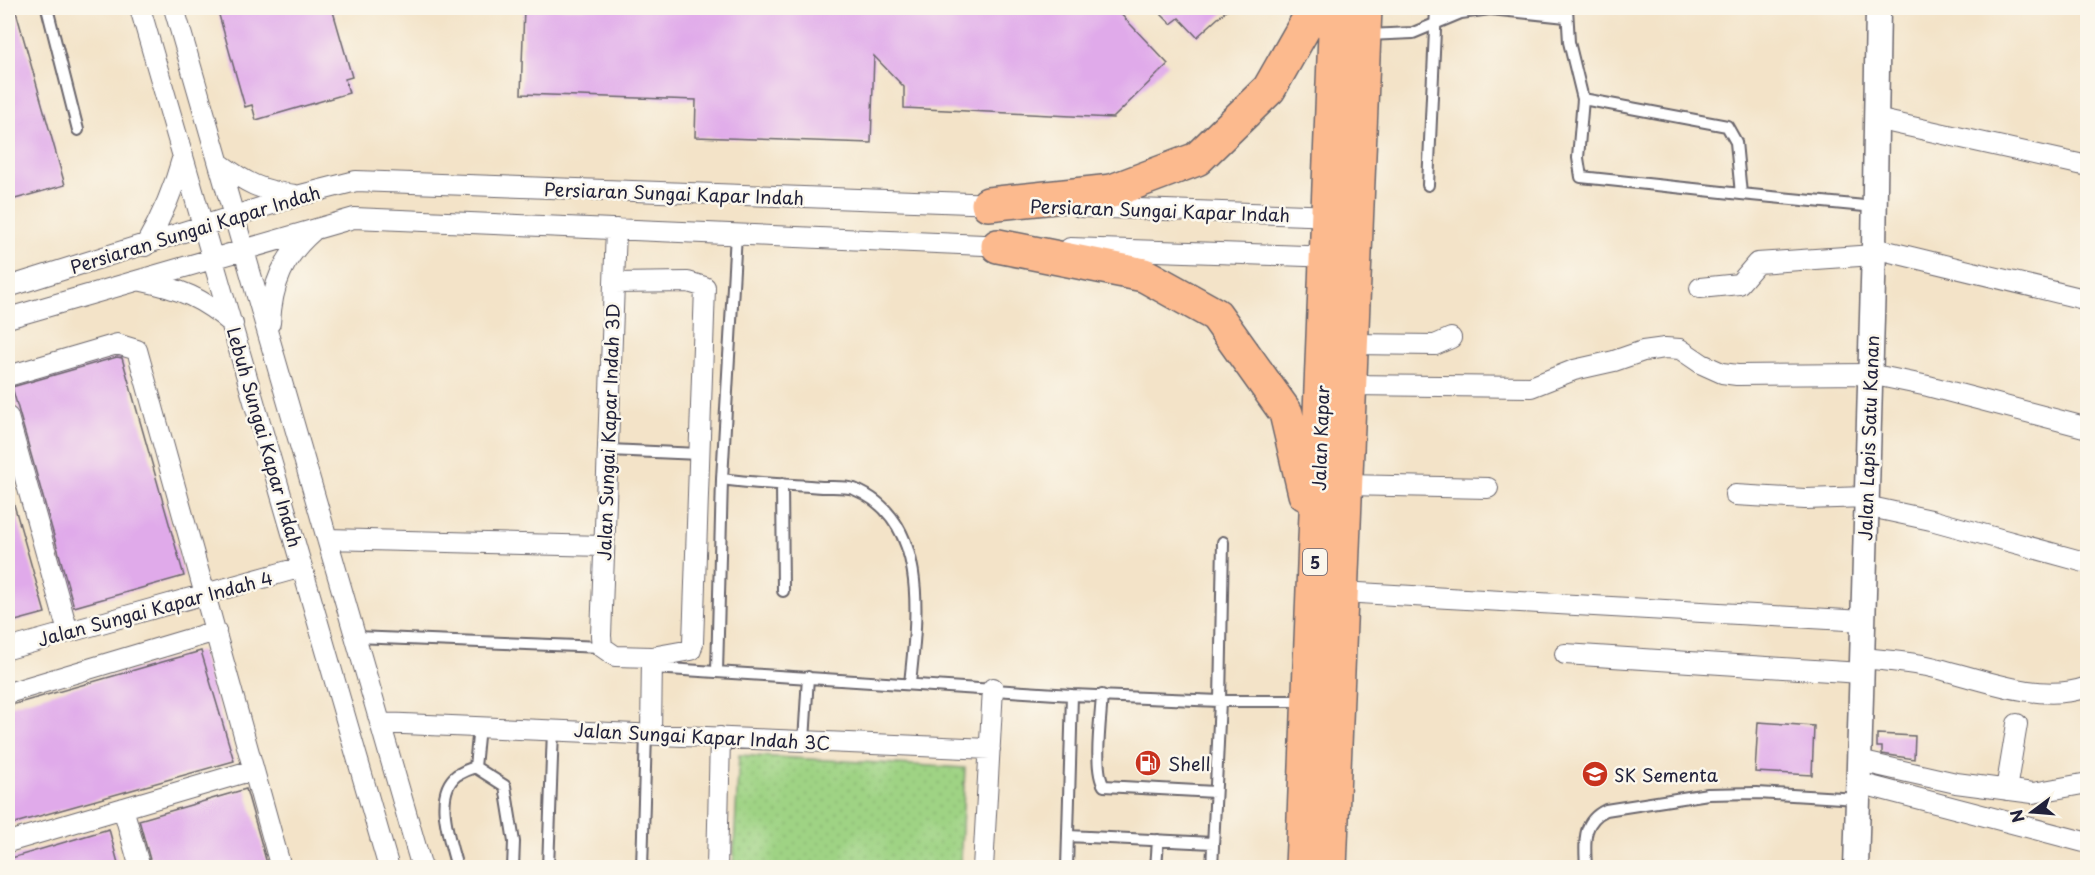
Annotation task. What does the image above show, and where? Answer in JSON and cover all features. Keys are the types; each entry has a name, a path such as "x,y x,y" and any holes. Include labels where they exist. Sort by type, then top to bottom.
{"highway":[{"path":"988,204 1112,191 1197,159 1269,89 1315,8"},
{"name":"Jalan Kapar","path":"1336,8 1342,216"},
{"name":"Jalan Kapar","path":"1302,867 1307,701 1342,216 1364,21"},
{"path":"998,246 1144,275 1216,315 1286,413 1305,487 1313,624"},
{"name":"Jalan Kapar","path":"1330,867 1351,344 1340,257"}],"street":[{"name":"Lebuh Sungai Kapar Indah","path":"140,8 389,867"},
{"name":"Lebuh Sungai Kapar Indah","path":"174,8 422,867"},
{"name":"Jalan Lapis Satu Kanan","path":"1856,867 1874,251 1878,8"},
{"path":"1876,120 2088,166"},
{"path":"145,246 160,221 175,186 183,156"},
{"path":"219,163 242,180 267,192 301,195"},
{"name":"Persiaran Sungai Kapar Indah","path":"8,287 145,246 301,195 356,181 1342,216"},
{"name":"Persiaran Sungai Kapar Indah","path":"8,318 354,218 998,246 1340,257"},
{"path":"269,336 271,299 280,272 295,247 317,228"},
{"name":"Jalan Sungai Kapar Indah 3D","path":"601,642 616,229"},
{"path":"1700,288 1739,284 1757,263 1874,251 2088,300"},
{"path":"137,280 184,291 210,305 233,324"},
{"path":"601,642 615,656 652,663 691,650 699,454 705,287 688,282 614,283"},
{"path":"1351,344 1435,345 1451,338"},
{"path":"8,376 117,344 137,350 282,867"},
{"path":"1349,385 1531,387 1574,370 1614,362 1643,351 1665,348 1680,349 1702,364 1722,373 1737,375 1870,374 1928,386 2088,428"},
{"path":"8,417 68,632"},
{"path":"1345,485 1488,488"},
{"path":"1735,495 1866,502 2088,563"},
{"path":"327,538 604,546"},
{"name":"Jalan Sungai Kapar Indah 4","path":"8,649 302,567"},
{"path":"1341,592 1864,621"},
{"path":"8,693 216,631"},
{"path":"1565,654 1930,666 1979,681 2025,689 2063,693 2087,687"},
{"path":"648,734 652,663"},
{"path":"983,867 993,688"},
{"name":"Jalan Sungai Kapar Indah 3C","path":"380,723 990,749"},
{"path":"2006,790 2017,724"},
{"path":"717,867 720,737"},
{"path":"8,842 253,770"},
{"path":"1859,781 1956,783 2033,793 2088,783"},
{"path":"1859,781 2088,843"},
{"path":"123,808 140,867"}],"lane":[{"path":"46,8 78,130"},
{"path":"1428,185 1436,8"},
{"path":"1364,21 1402,35 1461,13 1490,9 1566,12 1569,42 1582,99 1578,158 1581,177 1875,207"},
{"path":"1582,99 1727,126 1736,142 1742,194"},
{"path":"717,672 722,479 736,234"},
{"path":"609,450 699,454"},
{"path":"722,479 853,489 887,510 904,541 915,575 916,630 910,683"},
{"path":"782,484 783,591"},
{"path":"1212,867 1220,701 1223,542"},
{"path":"356,637 601,642"},
{"path":"652,663 717,672 993,688 1072,695 1220,701 1307,701"},
{"path":"804,741 808,677"},
{"path":"1067,867 1072,695"},
{"path":"1102,695 1099,748 1100,780 1104,786 1215,792"},
{"path":"475,767 479,726"},
{"path":"548,867 553,729"},
{"path":"642,867 648,734"},
{"path":"457,867 446,823 444,800 455,776 475,767"},
{"path":"475,767 505,786 514,842 513,867"},
{"path":"1586,867 1585,830 1596,815 1606,810 1708,794 1757,793 1859,781"},
{"path":"1068,836 1213,843"},
{"path":"1156,867 1158,840"}],"green space":[{"path":"739,755 965,768 960,867 733,867"}],"building":[{"path":"8,8 15,8 65,185 8,201"},
{"path":"217,8 332,8 352,77 345,79 349,93 256,120 252,105 245,107"},
{"path":"524,8 1115,8 1168,64 1113,118 904,108 904,87 874,56 871,143 695,137 696,100 521,94"},
{"path":"1155,8 1229,8 1197,37 1179,18 1171,24"},
{"path":"117,357 122,358 184,576 74,607 12,387"},
{"path":"8,494 11,494 45,613 8,623"},
{"path":"201,651 234,761 8,825 8,706"},
{"path":"1758,722 1814,726 1812,775 1755,772"},
{"path":"1877,734 1915,736 1914,759 1882,754 1882,747 1877,747"},
{"path":"246,789 268,867 152,867 139,820"},
{"path":"109,829 119,867 8,867 8,859"}],"place":[{"name":"Shell","path":"1148,763"},
{"name":"SK Sementa","path":"1595,774"}]}
